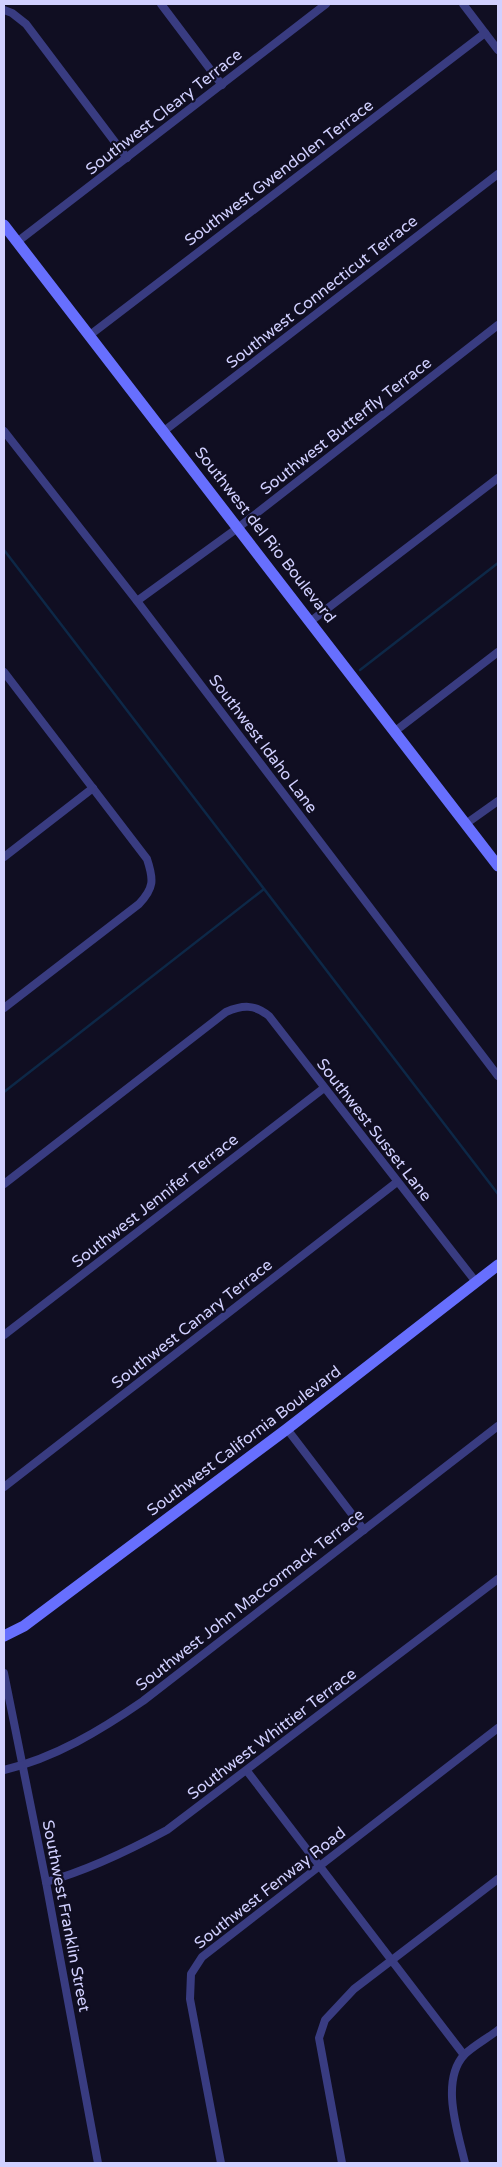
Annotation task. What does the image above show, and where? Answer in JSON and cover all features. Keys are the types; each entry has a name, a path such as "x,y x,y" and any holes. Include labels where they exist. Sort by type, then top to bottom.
{"street":[{"path":"161,4 222,84"},
{"name":"Southwest Cleary Terrace","path":"17,242 222,84 315,7 326,4"},
{"path":"463,4 498,50"},
{"path":"4,10 12,13 26,24 127,158"},
{"name":"Southwest Gwendolen Terrace","path":"90,335 485,33"},
{"name":"Southwest Connecticut Terrace","path":"164,432 498,174"},
{"name":"Southwest del Rio Boulevard","path":"4,225 239,527 498,866"},
{"name":"Southwest Butterfly Terrace","path":"137,601 239,527 498,325"},
{"name":"Southwest Idaho Lane","path":"4,431 137,601 498,1076"},
{"path":"311,621 498,478"},
{"path":"394,732 498,652"},
{"path":"4,672 147,859 152,873 152,883 147,895 139,904 4,1008"},
{"path":"4,857 93,788"},
{"path":"467,824 498,801"},
{"name":"Southwest Susset Lane","path":"4,1184 226,1012 244,1006 258,1008 269,1016 476,1282"},
{"name":"Southwest Jennifer Terrace","path":"4,1335 324,1088"},
{"name":"Southwest Canary Terrace","path":"4,1487 397,1182"},
{"name":"Southwest California Boulevard","path":"4,1636 24,1626 287,1429 498,1265"},
{"name":"Southwest John Maccormack Terrace","path":"4,1770 23,1766 71,1745 122,1716 498,1426"},
{"path":"287,1429 364,1530"},
{"name":"Southwest Whittier Terrace","path":"46,1882 83,1871 167,1830 498,1579"},
{"name":"Southwest Franklin Street","path":"4,1673 46,1882 98,2163"},
{"name":"Southwest Fenway Road","path":"221,2163 190,1999 191,1974 202,1956 498,1728"},
{"path":"247,1771 464,2055"},
{"path":"342,2163 319,2038 324,2020 337,2005 391,1961 498,1879"},
{"path":"464,2163 450,2085 454,2072 464,2055 498,2030"}],"waterway":[{"path":"4,550 498,1194"},
{"path":"360,670 498,563"},
{"path":"4,1092 264,889"}]}
